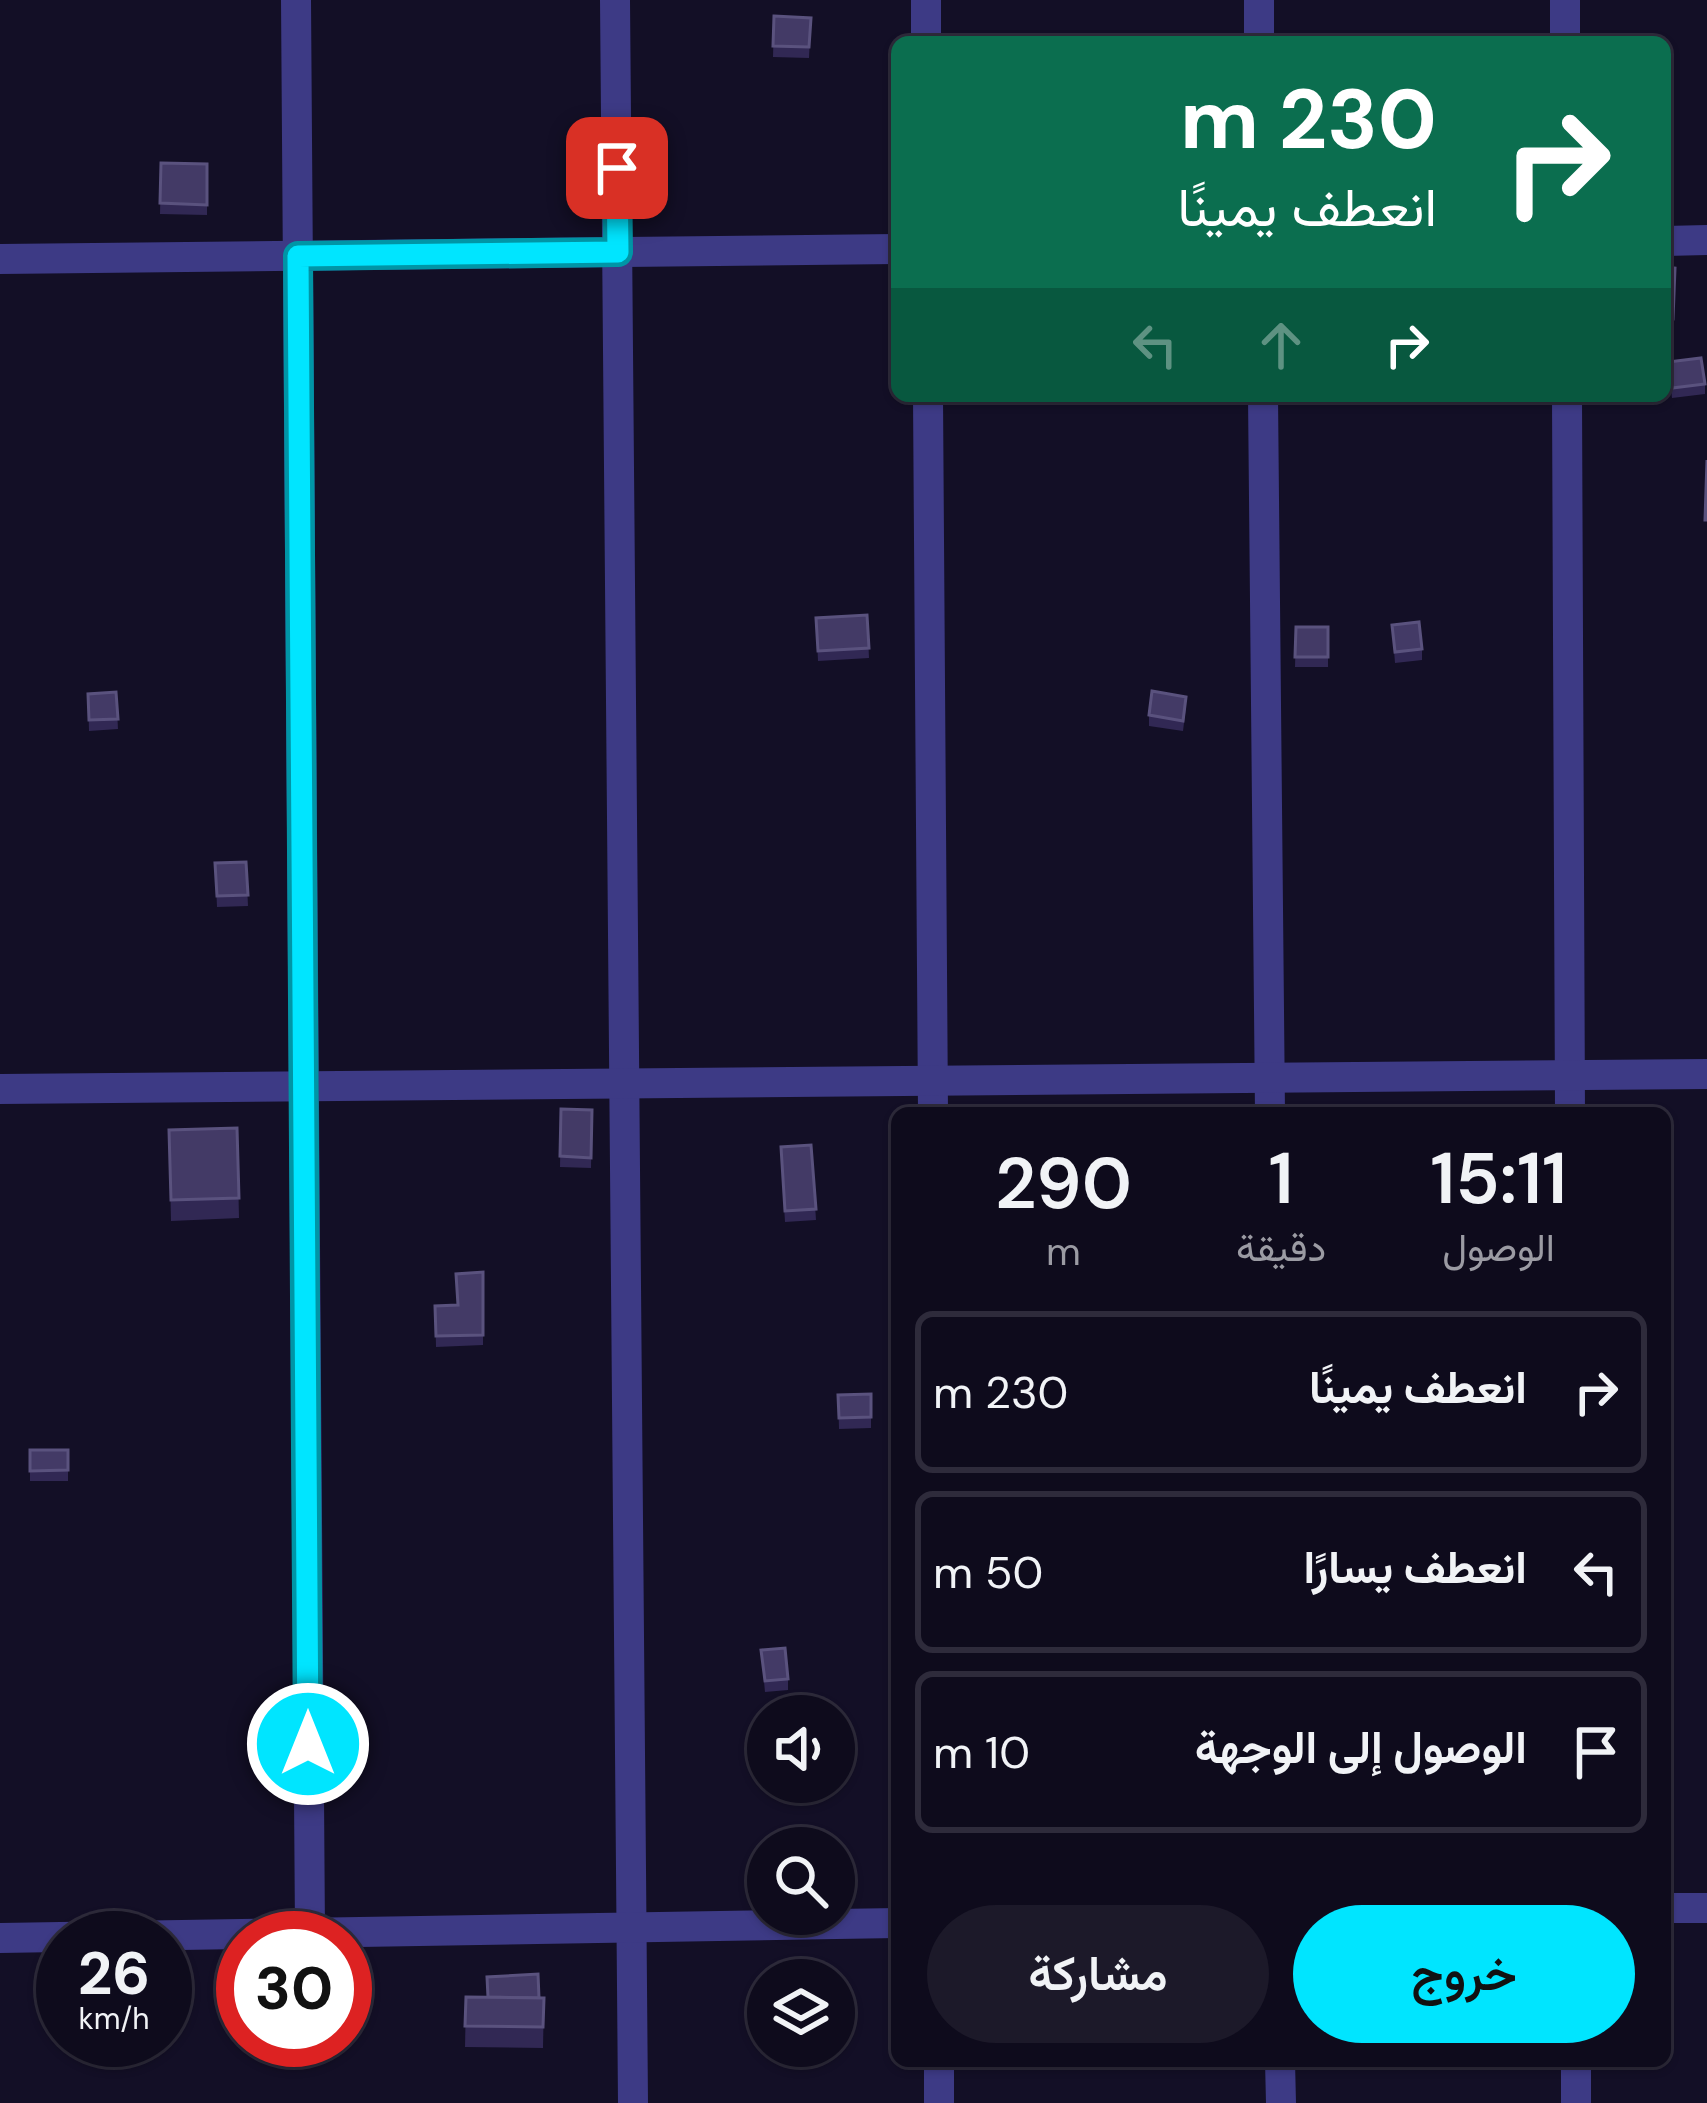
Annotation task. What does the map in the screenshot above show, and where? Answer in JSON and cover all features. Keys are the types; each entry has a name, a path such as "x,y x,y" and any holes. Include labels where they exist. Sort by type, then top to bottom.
{"street":[{"path":"296,0 310,1911"},
{"path":"616,0 633,2103"},
{"path":"926,0 926,36"},
{"path":"1259,0 1259,36"},
{"path":"1564,0 1565,36"},
{"path":"1671,241 1707,240"},
{"path":"0,259 891,249"},
{"path":"928,402 932,1107"},
{"path":"1263,402 1270,1107"},
{"path":"1567,402 1570,1107"},
{"path":"0,1089 1707,1074"},
{"path":"1671,1909 1707,1908"},
{"path":"372,1932 891,1923"},
{"path":"0,1938 216,1935"},
{"path":"939,2067 939,2103"},
{"path":"1280,2067 1281,2103"},
{"path":"1576,2067 1576,2103"}],"building":[{"path":"774,16 811,18 809,47 773,46"},
{"path":"161,163 207,164 207,205 160,203"},
{"path":"1671,268 1675,268 1671,319"},
{"path":"1701,358 1705,384 1672,388 1671,362"},
{"path":"867,615 869,648 818,651 816,618"},
{"path":"1419,622 1422,649 1395,652 1392,625"},
{"path":"1296,627 1328,627 1328,657 1295,657"},
{"path":"1152,691 1186,697 1183,721 1149,715"},
{"path":"116,692 118,719 89,720 88,694"},
{"path":"246,862 248,895 217,896 215,863"},
{"path":"561,1109 592,1110 591,1158 560,1156"},
{"path":"237,1128 239,1198 171,1200 169,1130"},
{"path":"811,1145 816,1209 785,1211 781,1147"},
{"path":"483,1272 483,1335 436,1336 435,1306 458,1305 456,1274"},
{"path":"871,1394 871,1417 839,1418 838,1395"},
{"path":"30,1450 68,1450 68,1470 30,1471"},
{"path":"785,1648 788,1679 765,1681 761,1650"},
{"path":"538,1974 539,1998 488,1997 487,1977"},
{"path":"466,1997 544,1998 543,2027 465,2026"}],"route":[{"path":"308,1744 298,256 618,252 617,168"}]}
